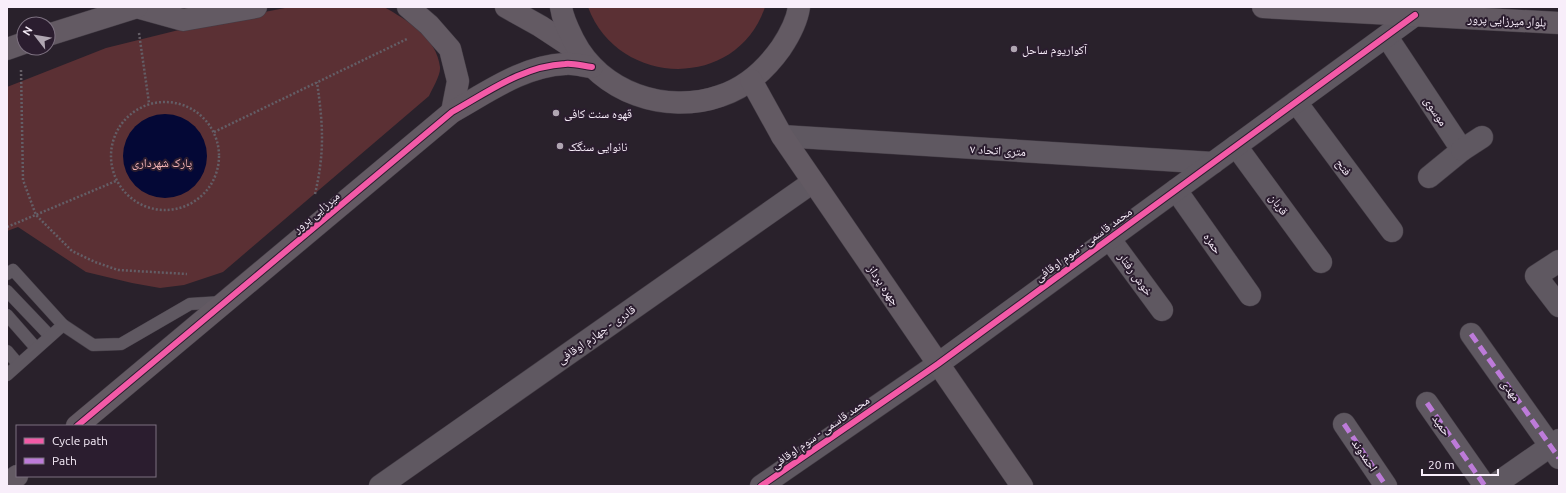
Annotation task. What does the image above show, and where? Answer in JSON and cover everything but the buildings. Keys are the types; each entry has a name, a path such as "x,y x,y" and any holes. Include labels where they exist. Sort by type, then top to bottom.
{"street":[{"path":"56,32 136,7 183,20 256,7"},
{"path":"408,7 429,25 450,49 458,81 452,112"},
{"path":"506,7 540,26 586,60 619,88 652,100 686,103 720,96 751,80 772,61 788,37 800,8"},
{"path":"561,7 563,19 586,60"},
{"name":"بلوار میرزایی پرور","path":"1263,7 1559,23"},
{"name":"محمد قاسمی - سوم اوقافی","path":"761,486 938,364 1387,37 1415,15"},
{"name":"موسوی","path":"1387,37 1462,150"},
{"name":"میرزایی پرور","path":"78,425 452,112 514,77 536,68 586,60"},
{"name":"چهره پرداز","path":"751,80 782,136 1022,486"},
{"name":"فتح","path":"1296,102 1392,232"},
{"name":"۷ متری اتحاد","path":"782,136 1213,163"},
{"path":"1428,177 1462,150 1482,137"},
{"name":"قربان","path":"1236,146 1321,262"},
{"name":"قادری - چهارم اوقافی","path":"380,486 813,182"},
{"name":"حمزه","path":"1176,190 1250,295"},
{"name":"خوش رفتار","path":"1109,238 1162,310"},
{"path":"1559,260 1536,276 1559,306"},
{"name":"مهدی","path":"1471,334 1556,448"},
{"name":"حمید","path":"1427,403 1485,486"},
{"name":"احمدوند","path":"1344,424 1386,486"},
{"path":"1493,486 1556,448"},
{"path":"7,484 16,477"}],"lane":[{"path":"7,274 13,270 63,325 93,345 121,344 190,304 225,302"},
{"path":"7,291 50,336"},
{"path":"7,316 36,348"},
{"path":"7,375 63,325"},
{"path":"7,351 18,364"}],"path":[{"path":"136,7 149,104"},
{"path":"214,132 421,32 429,25"},
{"path":"17,56 23,180 36,215 72,251 95,262 118,270 187,274"},
{"path":"314,197 322,166 324,127 318,82"},
{"path":"168,101 187,106 203,116 214,132 220,150 218,169 211,186 198,201 181,209 162,211 143,207 127,197 116,181 111,163 112,144 119,126 132,112 149,104 168,101"},
{"path":"7,227 116,181"}],"green space":[{"name":"پارک شهرداری","path":"384,7 420,31 433,47 438,57 440,70 438,78 429,96 223,272 184,285 160,288 132,283 86,272 18,227 7,231 7,87 106,48 203,24 285,8"},
{"path":"588,7 765,7 751,34 730,54 705,65 677,69 650,65 624,53 603,34"}],"shaded area":[{"path":"165,114 181,117 195,126 204,140 207,156 204,172 195,186 181,195 165,198 149,195 135,186 126,172 123,156 126,140 135,126 149,117"}],"marked path":[{"path":"1471,334 1559,458"},
{"path":"1427,403 1485,486"},
{"path":"1344,424 1386,486"}],"cycle path":[{"path":"761,486 938,364 1415,15"},
{"path":"78,425 452,112 506,81 535,70 550,66 568,64 592,67"}],"place":[{"name":"آکواریوم ساحل","path":"1014,49"},
{"name":"قهوه سنت کافی","path":"556,113"},
{"name":"نانوایی سنگک","path":"560,146"}]}
